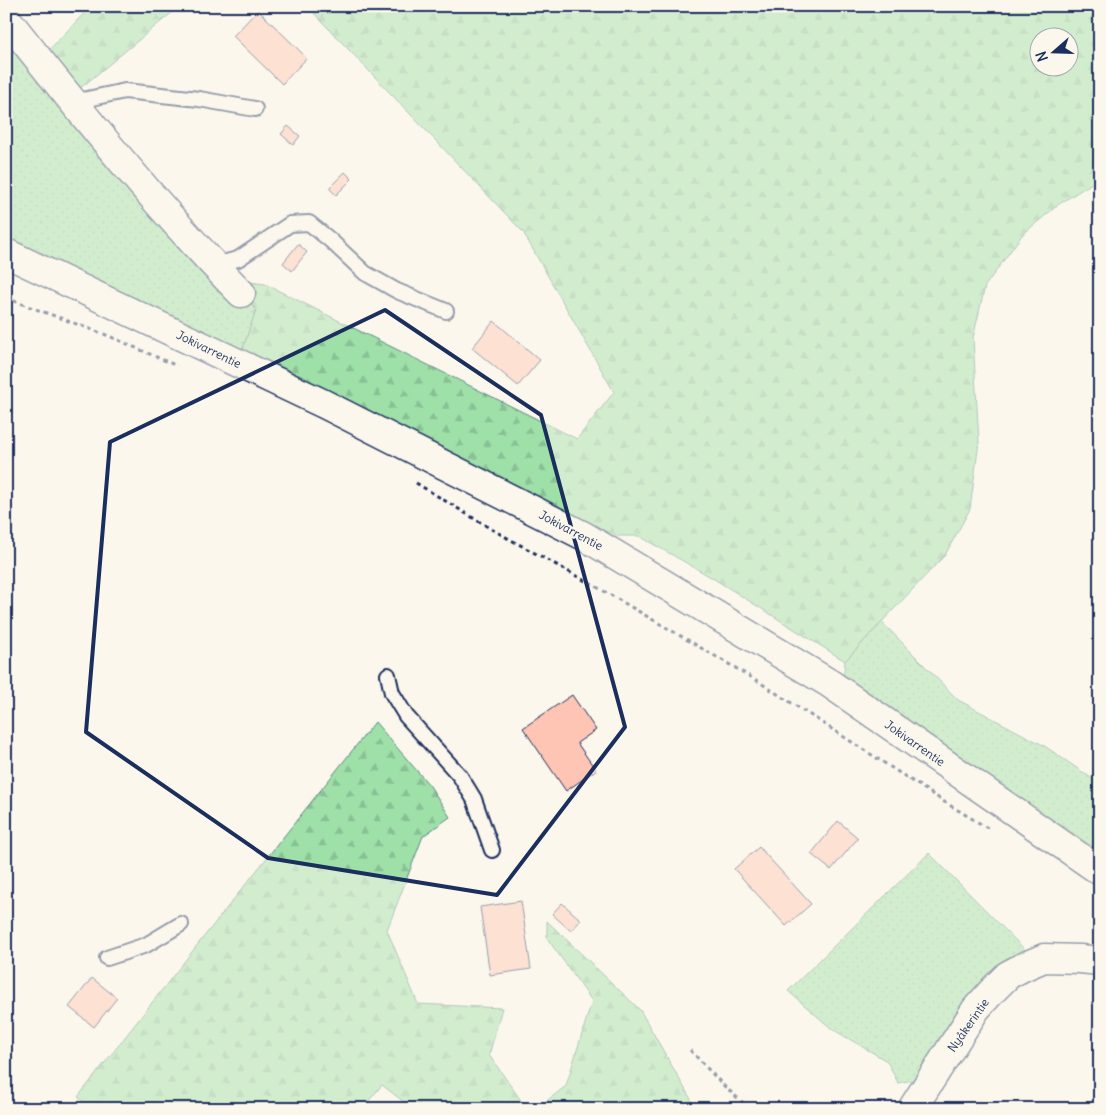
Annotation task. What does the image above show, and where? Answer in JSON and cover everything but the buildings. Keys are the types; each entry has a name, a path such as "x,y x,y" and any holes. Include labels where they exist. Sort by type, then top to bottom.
{"street":[{"path":"6,18 73,102 185,234 241,293"},
{"name":"Jokivarrentie","path":"6,253 324,404 584,536 829,683 1100,872"},
{"name":"Nyåkerintie","path":"912,1109 976,1009 1008,975 1044,958 1100,961"}],"lane":[{"path":"73,102 125,91 199,99 255,108"},
{"path":"214,265 238,260 290,224 309,223 366,274 397,291 446,311"},
{"path":"388,675 392,693 406,716 460,776 474,799 492,850"},
{"path":"106,958 146,946 181,924"}],"path":[{"path":"6,298 109,336 165,361"},
{"path":"410,479 493,530 602,590 756,680 997,834"},
{"path":"690,1050 724,1086 750,1109"}],"highlighted area":[{"path":"385,310 541,415 625,727 497,895 268,858 86,732 110,442"}],"green space":[{"path":"91,6 180,6 78,90 47,52"},
{"path":"307,6 1100,6 1100,178 1059,204 1022,235 985,286 973,338 979,442 970,509 945,555 845,661 711,577 639,536 584,536 238,363 256,310 228,279 265,284 577,439 614,392 523,232"},
{"path":"6,18 256,310 238,363 6,256"},
{"path":"882,622 958,700 1043,745 1100,784 1100,871 842,692 845,661"},
{"path":"375,722 430,786 450,817 423,836 387,930 418,1004 502,1008 489,1055 527,1109 413,1109 382,1085 362,1109 92,1109 78,1097"},
{"path":"929,853 1029,954 932,1055 913,1080 898,1083 887,1061 832,1029 788,991"},
{"path":"547,921 640,1010 693,1103 688,1109 536,1109 566,1086 592,1001 547,938"}]}
